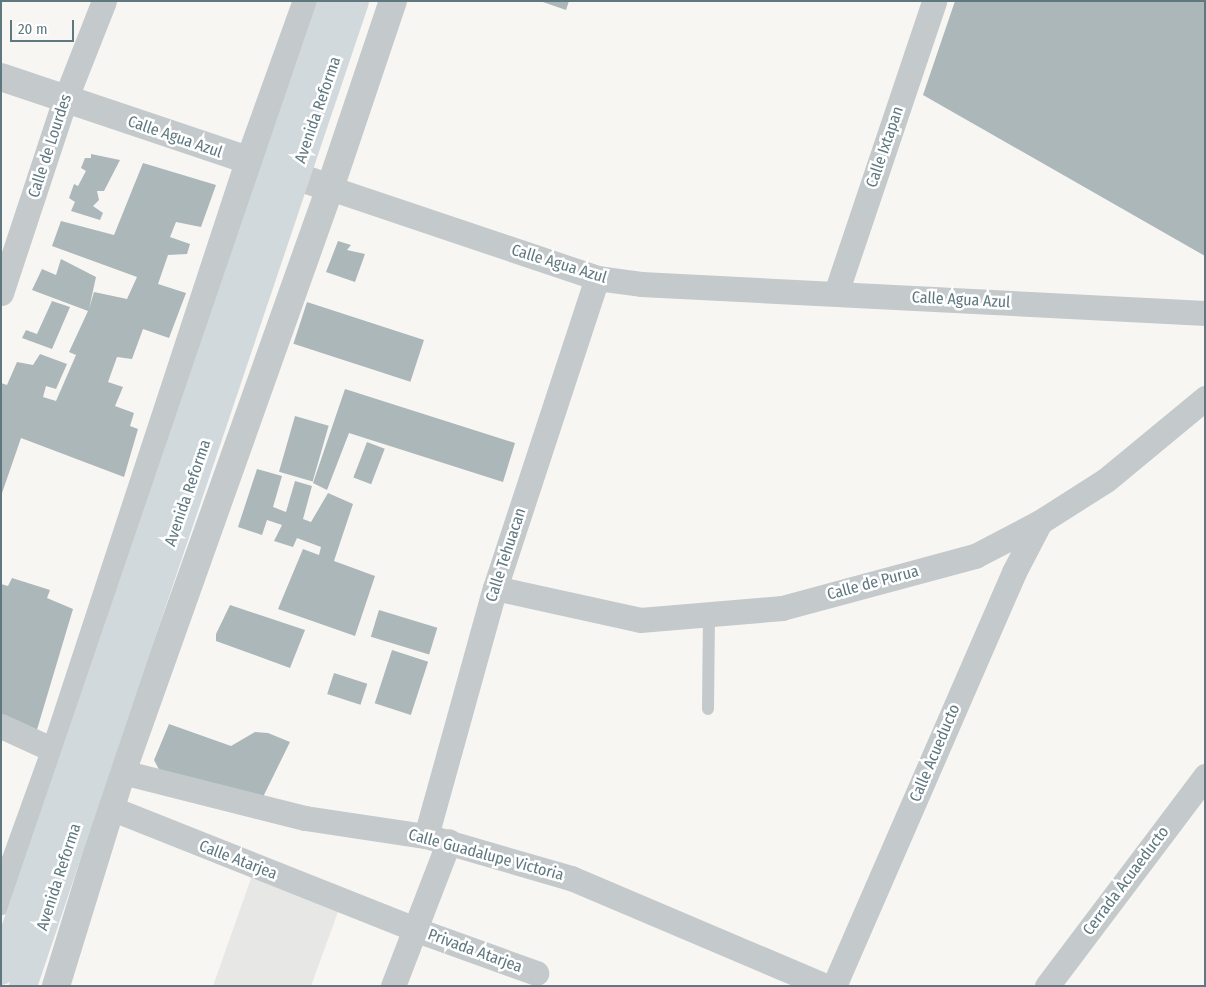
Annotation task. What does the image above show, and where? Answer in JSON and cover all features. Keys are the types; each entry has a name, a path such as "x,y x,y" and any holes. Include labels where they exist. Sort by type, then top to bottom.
{"main road":[{"name":"Avenida Reforma","path":"1,970 86,762 273,168 332,1"},
{"name":"Avenida Reforma","path":"273,168 355,1"},
{"name":"Avenida Reforma","path":"24,986 74,793"}],"street":[{"name":"Calle de Lourdes","path":"1,293 65,100 104,1"},
{"path":"273,168 307,1"},
{"path":"1,901 86,762 330,188 393,1"},
{"name":"Calle Ixtapan","path":"836,293 934,1"},
{"name":"Calle Agua Azul","path":"1,77 597,278 641,284 1205,313"},
{"name":"Calle Tehuacan","path":"393,986 414,929 495,588 597,278"},
{"name":"Calle de Purua","path":"495,588 640,620 782,608 975,556 1040,522 1106,480 1205,398"},
{"name":"Calle Acueducto","path":"834,986 1014,572 1040,522"},
{"name":"Calle Guadalupe Victoria","path":"1,726 86,762 305,818 437,838 572,878 826,986"},
{"path":"56,986 110,810 86,762"},
{"name":"Cerrada Acuaeducto","path":"1048,986 1205,776"},
{"name":"Calle Atarjea","path":"74,793 110,810 414,929"},
{"name":"Privada Atarjea","path":"414,929 536,973"}],"lane":[{"path":"708,709 709,614"}],"shaded area":[{"path":"255,867 342,901 311,986 213,986"}],"building":[{"path":"540,1 569,1 566,10"},
{"path":"955,1 1205,1 1205,256 923,95"},
{"path":"91,154 120,160 104,191 97,191 99,200 93,206 103,213 100,220 71,211 75,202 69,198 74,184 78,186 86,171 81,168 85,158 91,158"},
{"path":"143,163 216,185 201,227 176,222 170,237 190,244 187,254 168,255 158,284 186,293 169,338 143,329 132,359 117,357 108,382 123,387 115,406 134,413 130,426 138,429 124,477 21,438 1,496 1,383 7,385 17,362 33,365 40,354 67,364 56,389 46,386 43,397 56,401 76,355 69,352 88,311 32,290 42,269 56,275 61,259 96,277 89,309 94,292 127,299 137,277 52,246 61,221 114,235"},
{"path":"338,241 351,245 347,250 365,254 355,282 326,272"},
{"path":"52,301 70,307 52,349 22,338 26,330 37,334"},
{"path":"307,302 424,340 410,382 293,344"},
{"path":"345,389 515,443 503,482 349,433 327,490 313,483"},
{"path":"295,416 329,426 313,481 279,472"},
{"path":"367,442 385,449 371,484 353,477"},
{"path":"257,469 282,476 273,507 286,512 295,481 312,486 303,519 311,522 328,493 353,504 334,561 375,576 355,636 278,609 303,549 319,555 321,547 297,538 293,547 274,541 282,525 267,520 262,535 238,527"},
{"path":"12,578 50,590 47,598 73,609 36,733 1,720 1,584 8,586"},
{"path":"230,605 305,630 290,668 216,641 216,634"},
{"path":"379,610 437,628 429,655 371,637"},
{"path":"392,650 428,662 411,715 375,703"},
{"path":"334,673 367,684 360,705 327,694"},
{"path":"169,724 231,746 255,732 268,733 290,742 262,799 163,777 154,760"}]}
